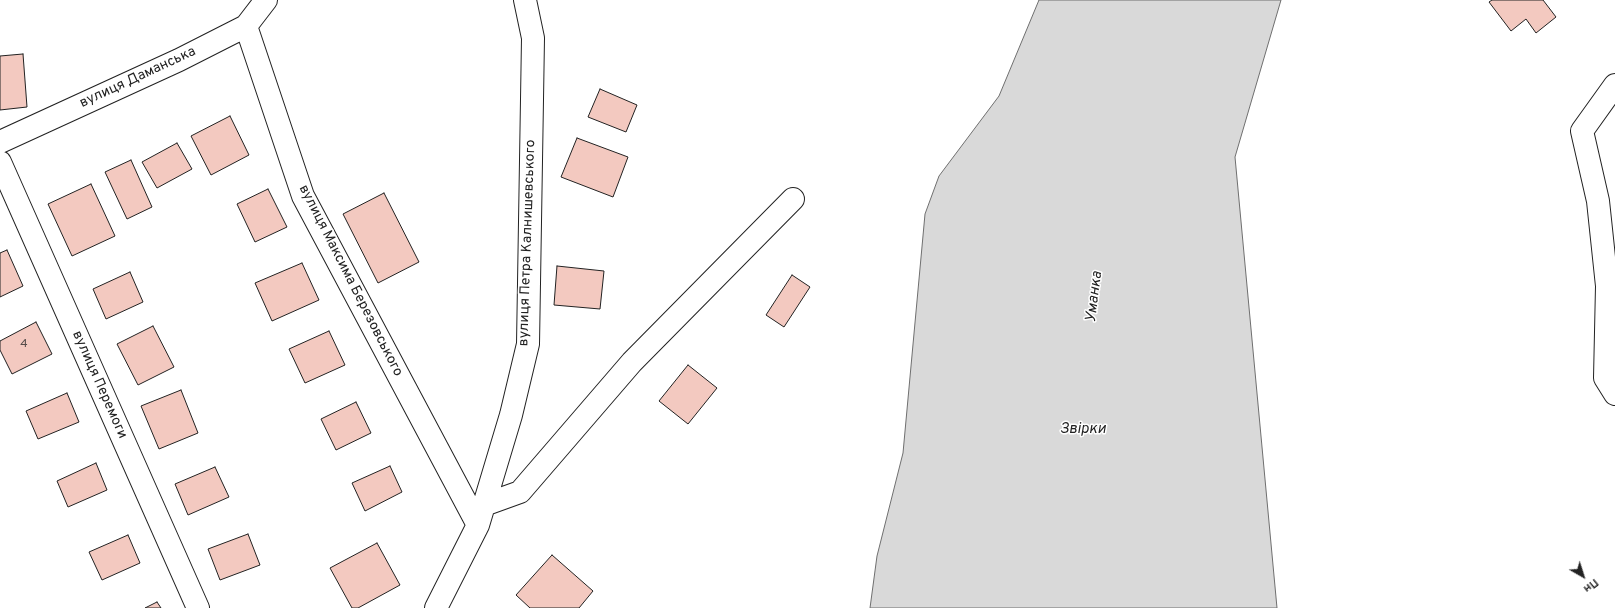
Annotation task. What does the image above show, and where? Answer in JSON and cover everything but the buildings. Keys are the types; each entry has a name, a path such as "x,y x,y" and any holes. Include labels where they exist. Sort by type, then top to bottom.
{"street":[{"name":"вулиця Даманська","path":"0,142 179,60 246,26 266,0"},
{"name":"вулиця Петра Калнишевського","path":"436,608 481,515 511,415 528,344 533,38 525,0"},
{"name":"вулиця Максима Березовського","path":"246,26 303,196 481,515"},
{"path":"1615,86 1582,131 1598,201 1607,286 1605,378 1615,394"},
{"name":"вулиця Перемоги","path":"0,162 198,608"},
{"path":"481,515 520,492 632,362 793,200"}],"water":[{"name":"Звірки","path":"1039,0 1281,0 1235,157 1277,608 870,608 877,556 903,453 925,214 939,176 999,96"}],"water label":[{"name":"Уманка","path":"1095,297"}]}
